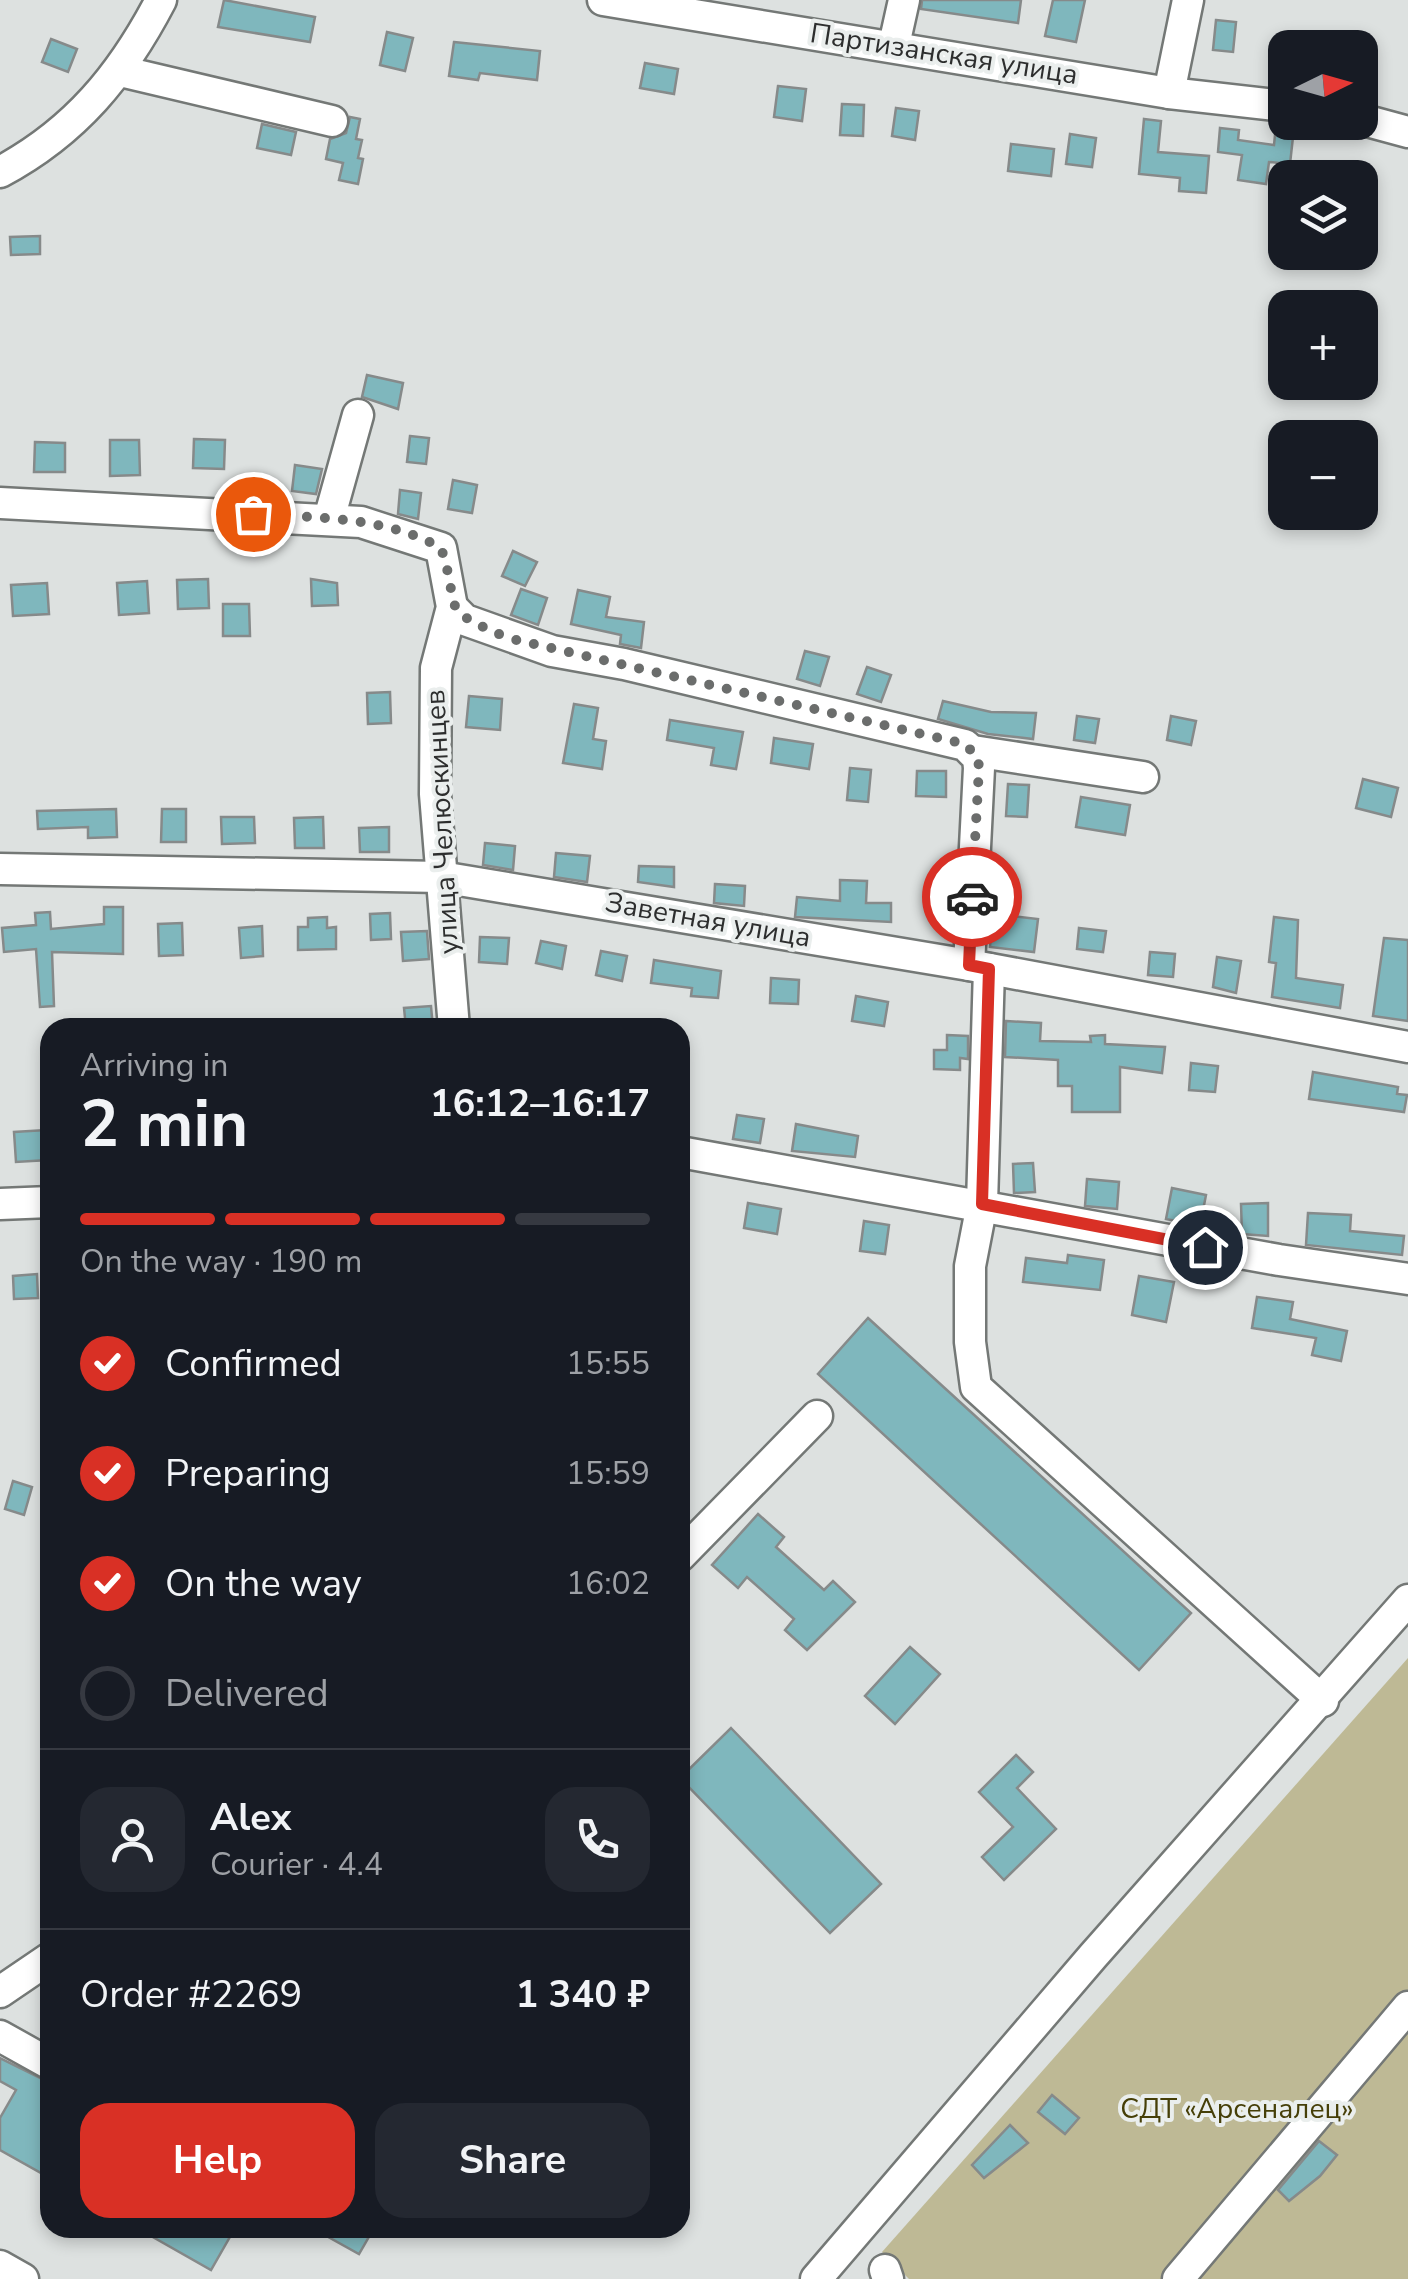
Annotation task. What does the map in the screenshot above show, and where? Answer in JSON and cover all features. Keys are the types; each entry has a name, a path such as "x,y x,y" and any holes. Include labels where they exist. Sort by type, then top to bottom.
{"street":[{"path":"0,172 57,138 120,71 162,0"},
{"name":"Партизанская улица","path":"603,0 1169,92 1268,104"},
{"path":"894,45 904,0"},
{"path":"1169,92 1188,0"},
{"path":"120,71 332,121"},
{"path":"1378,124 1408,132"},
{"path":"0,502 329,519 358,414"},
{"name":"улица Челюскинцев","path":"329,519 361,522 426,540 441,548 444,558 452,607 440,644 435,686 435,794 453,1018"},
{"path":"452,607 466,620 552,652 624,664 950,739 973,752 1143,777"},
{"path":"973,752 979,768 982,1204 970,1266 970,1342 976,1387 1322,1701"},
{"name":"Заветная улица","path":"0,869 442,877 979,967 1408,1047"},
{"path":"690,1154 1261,1257 1408,1279"},
{"path":"0,1204 40,1202"},
{"path":"690,1546 817,1416"},
{"path":"816,2279 1081,1970 1408,1600"},
{"path":"0,1992 40,1965"},
{"path":"1178,2279 1408,2007"},
{"path":"0,2036 40,2058"},
{"path":"0,2266 23,2279"}],"green space":[{"name":"СДТ «Арсеналец»","path":"1408,1658 1408,2279 909,2279 882,2252"}],"building":[{"path":"224,0 315,17 310,42 218,27"},
{"path":"922,0 1021,0 1018,23 921,9"},
{"path":"1053,0 1085,0 1076,42 1045,36"},
{"path":"1216,20 1236,22 1233,52 1213,50"},
{"path":"387,32 413,38 405,71 380,65"},
{"path":"51,39 77,49 68,72 42,62"},
{"path":"454,42 540,51 537,80 480,73 478,80 449,76"},
{"path":"645,63 678,69 674,94 640,88"},
{"path":"778,86 806,89 802,121 774,117"},
{"path":"842,104 864,105 863,136 840,135"},
{"path":"896,108 919,111 915,140 892,136"},
{"path":"350,117 360,119 356,139 362,140 358,158 363,159 358,184 339,180 343,163 326,159 330,139 346,133"},
{"path":"1144,119 1161,121 1158,152 1209,156 1206,193 1179,191 1180,178 1139,174"},
{"path":"262,124 296,132 291,155 257,148"},
{"path":"1220,128 1239,130 1238,140 1274,145 1274,140 1293,140 1290,160 1268,160 1266,184 1238,180 1242,155 1218,152"},
{"path":"1070,134 1096,138 1092,167 1066,164"},
{"path":"1011,144 1054,149 1051,176 1008,171"},
{"path":"40,236 40,254 11,255 10,237"},
{"path":"367,375 403,383 398,409 362,397"},
{"path":"410,436 429,438 426,464 407,462"},
{"path":"194,439 225,440 224,469 193,468"},
{"path":"110,440 139,440 140,475 110,476"},
{"path":"35,442 65,443 65,472 34,472"},
{"path":"295,465 322,469 316,494 292,491"},
{"path":"453,480 477,485 472,513 448,509"},
{"path":"400,490 421,493 418,519 398,514"},
{"path":"513,551 537,562 525,586 502,576"},
{"path":"208,579 209,608 178,609 177,580"},
{"path":"311,579 337,583 338,605 312,606"},
{"path":"147,581 149,613 119,615 117,583"},
{"path":"47,583 49,614 13,616 11,585"},
{"path":"521,589 547,598 538,625 511,615"},
{"path":"578,590 610,597 606,617 644,622 641,648 620,644 621,635 571,624"},
{"path":"223,604 249,604 250,636 223,636"},
{"path":"805,651 829,657 820,686 797,679"},
{"path":"867,667 891,675 881,702 857,694"},
{"path":"390,692 391,723 368,724 367,693"},
{"path":"469,696 502,699 500,730 466,727"},
{"path":"943,701 991,712 1036,713 1033,739 988,734 938,719"},
{"path":"574,704 598,708 593,739 606,741 602,769 563,763"},
{"path":"1077,716 1099,719 1095,743 1074,740"},
{"path":"1171,716 1196,721 1191,745 1167,740"},
{"path":"670,720 743,732 736,769 711,765 714,748 667,740"},
{"path":"774,738 813,744 809,769 771,763"},
{"path":"850,768 871,770 868,802 847,800"},
{"path":"917,771 946,771 946,797 916,796"},
{"path":"1363,779 1398,788 1391,817 1356,808"},
{"path":"1008,784 1029,785 1027,817 1006,816"},
{"path":"1081,797 1130,805 1125,835 1076,827"},
{"path":"116,809 117,837 88,838 88,827 38,829 37,811"},
{"path":"162,809 186,809 186,842 161,842"},
{"path":"221,817 254,817 255,843 222,844"},
{"path":"323,817 324,848 295,848 294,818"},
{"path":"389,827 389,852 360,852 359,828"},
{"path":"485,843 515,846 513,870 483,865"},
{"path":"556,853 590,856 587,882 554,877"},
{"path":"639,866 674,867 674,887 638,882"},
{"path":"840,880 867,881 866,903 891,903 891,922 795,917 797,897 840,901"},
{"path":"715,884 745,886 744,906 714,903"},
{"path":"104,907 123,907 123,954 52,952 54,1006 40,1007 36,949 4,952 2,928 36,925 35,913 50,912 51,929 104,924"},
{"path":"390,913 391,939 371,940 370,914"},
{"path":"993,914 1038,919 1034,952 990,947"},
{"path":"327,917 327,928 336,927 336,949 298,950 298,927 308,927 308,918"},
{"path":"1274,917 1298,920 1296,978 1343,985 1340,1008 1272,997 1276,963 1269,962"},
{"path":"182,923 183,955 159,956 158,924"},
{"path":"262,926 263,956 241,958 239,928"},
{"path":"1079,928 1106,931 1103,952 1077,949"},
{"path":"427,931 429,959 403,961 401,932"},
{"path":"480,937 509,938 507,964 479,962"},
{"path":"1384,938 1408,940 1408,1021 1373,1016"},
{"path":"541,941 566,946 562,969 536,963"},
{"path":"601,951 627,956 622,981 596,975"},
{"path":"1150,952 1175,954 1173,977 1148,975"},
{"path":"1217,957 1241,961 1236,993 1213,987"},
{"path":"654,960 721,971 718,998 691,996 692,988 651,983"},
{"path":"771,978 799,980 798,1004 770,1003"},
{"path":"856,996 888,1002 884,1026 852,1021"},
{"path":"431,1006 432,1018 405,1018 404,1008"},
{"path":"1006,1021 1041,1023 1040,1041 1091,1042 1090,1036 1105,1035 1105,1044 1165,1047 1162,1073 1120,1067 1120,1112 1072,1112 1072,1086 1058,1086 1058,1060 1005,1057"},
{"path":"947,1035 968,1036 968,1059 960,1058 960,1070 934,1069 934,1050 947,1050"},
{"path":"1191,1063 1218,1066 1215,1092 1189,1090"},
{"path":"1313,1072 1398,1087 1397,1094 1407,1095 1404,1112 1309,1099"},
{"path":"737,1115 764,1119 760,1143 733,1139"},
{"path":"796,1124 858,1136 855,1157 792,1151"},
{"path":"40,1130 40,1160 16,1162 14,1132"},
{"path":"1033,1163 1035,1192 1014,1193 1013,1164"},
{"path":"1087,1179 1119,1182 1117,1209 1085,1206"},
{"path":"1172,1188 1206,1195 1200,1226 1166,1219"},
{"path":"748,1203 781,1209 777,1234 744,1228"},
{"path":"1268,1203 1268,1236 1242,1234 1241,1204"},
{"path":"1308,1213 1351,1215 1350,1231 1404,1236 1402,1255 1306,1245"},
{"path":"864,1221 889,1225 885,1254 860,1251"},
{"path":"1068,1255 1104,1260 1100,1290 1023,1282 1026,1258 1067,1263"},
{"path":"37,1274 38,1298 14,1299 13,1276"},
{"path":"1139,1276 1174,1282 1166,1322 1132,1315"},
{"path":"1257,1297 1293,1302 1290,1319 1347,1331 1341,1361 1312,1355 1316,1338 1252,1328"},
{"path":"868,1318 1191,1613 1139,1670 818,1374"},
{"path":"13,1481 32,1487 24,1515 5,1509"},
{"path":"758,1514 784,1537 776,1547 824,1590 833,1581 855,1602 807,1650 785,1630 794,1619 747,1577 738,1588 712,1565"},
{"path":"910,1647 940,1674 895,1724 865,1696"},
{"path":"731,1728 881,1884 830,1933 690,1788 690,1768"},
{"path":"1016,1755 1033,1772 1017,1788 1056,1829 1004,1880 982,1857 1013,1827 979,1792"},
{"path":"0,2058 40,2078 40,2172 0,2150 0,2118 16,2090 0,2081"},
{"path":"1052,2095 1079,2118 1065,2134 1038,2112"},
{"path":"1010,2125 1028,2143 984,2178 972,2165"},
{"path":"1319,2141 1337,2155 1320,2176 1289,2201 1278,2190"},
{"path":"155,2238 229,2238 211,2270"},
{"path":"330,2238 368,2238 359,2254"}],"way so far":[{"path":"253,514 361,522 426,540 441,548 452,607 466,620 508,638 552,652 624,664 965,744 978,758 979,768 972,897"}],"route":[{"path":"972,897 969,965 989,969 982,1204 1205,1247"}]}
